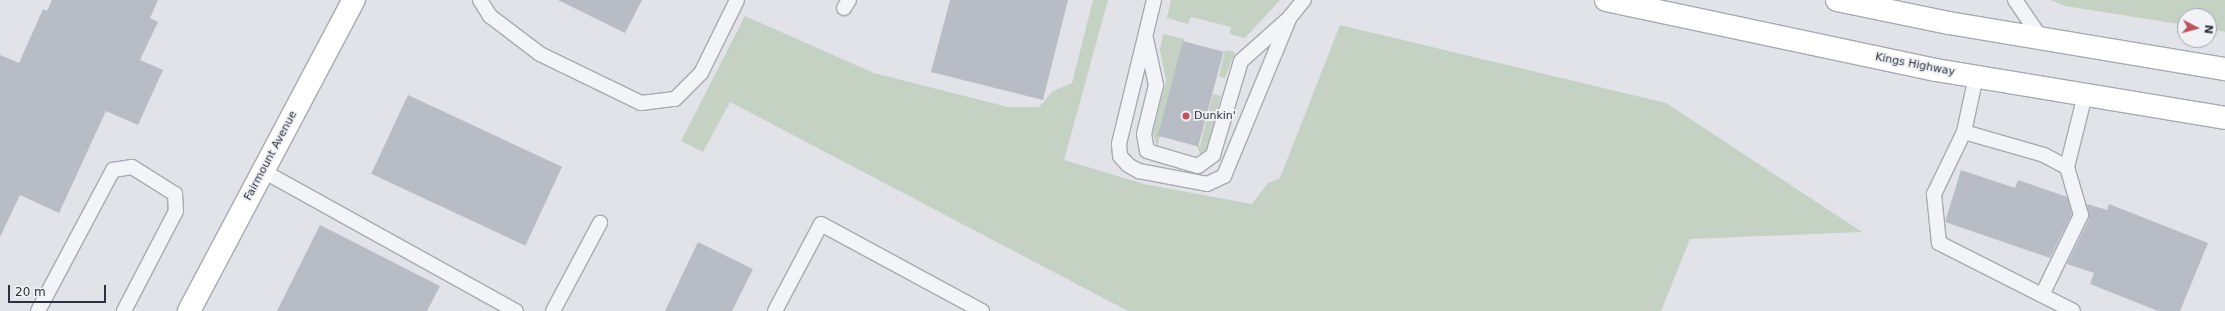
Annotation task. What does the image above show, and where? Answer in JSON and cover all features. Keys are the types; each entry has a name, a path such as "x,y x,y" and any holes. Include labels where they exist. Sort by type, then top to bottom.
{"main road":[{"name":"Fairmount Avenue","path":"189,311 354,0"},
{"name":"Kings Highway","path":"1606,0 1976,76 2225,118"},
{"path":"1837,0 1882,4 2041,38 2225,69"}],"lane":[{"path":"480,0 490,16 540,54 642,103 675,99 701,73 737,0"},
{"path":"1154,0 1119,144 1120,156 1128,165 1139,170 1207,184 1224,176 1290,17"},
{"path":"1145,36 1156,85 1144,134 1146,151 1198,166 1213,155 1241,61 1290,17 1304,0"},
{"path":"2015,0 2041,38"},
{"path":"1976,76 1964,132 1934,194 1939,243 2073,311"},
{"path":"2042,295 2081,215 2067,167 2085,95"},
{"path":"1964,132 2044,155 2067,167"},
{"path":"38,311 113,170 132,167 175,194 176,211 124,311"},
{"path":"263,171 516,311"},
{"path":"553,311 600,223"},
{"path":"775,311 821,224 982,311"}],"green space":[{"path":"1093,0 1108,0 1064,160 1144,184 1252,204 1268,183 1280,178 1340,25 1666,103 1862,232 1690,239 1661,311 1128,311 730,102 703,152 681,141 745,16 874,73 1008,107 1039,107 1053,91 1072,83"},
{"path":"1171,0 1280,0 1245,38 1230,34 1231,27 1191,17 1188,24 1167,18"},
{"path":"2051,0 2225,0 2225,32 2217,30 2217,8 2177,8 2177,24 2065,6"},
{"path":"1163,34 1184,39 1157,148 1153,133 1166,80 1160,50"},
{"path":"1225,50 1235,52 1225,78 1219,76"},
{"path":"1213,94 1221,96 1208,147 1201,157 1197,145 1200,146"}],"building":[{"path":"52,0 158,0 150,18 158,22 140,60 163,70 138,125 106,111 59,213 20,195 0,237 0,55 19,63 43,9 47,11"},
{"path":"558,0 642,0 625,33"},
{"path":"950,0 1068,0 1043,100 931,72"},
{"name":"Dunkin'","path":"1183,41 1224,52 1198,147 1158,136"},
{"path":"408,95 562,167 525,246 371,174"},
{"path":"1961,170 2015,188 2018,180 2067,197 2072,214 2050,258 1945,222"},
{"path":"2087,204 2107,210 2109,204 2208,243 2180,311 2158,311 2090,284 2094,273 2067,264 2089,219"},
{"path":"320,225 440,286 427,311 277,311"},
{"path":"698,242 753,269 732,311 665,311"}],"place":[{"name":"Dunkin'","path":"1186,116"}]}
